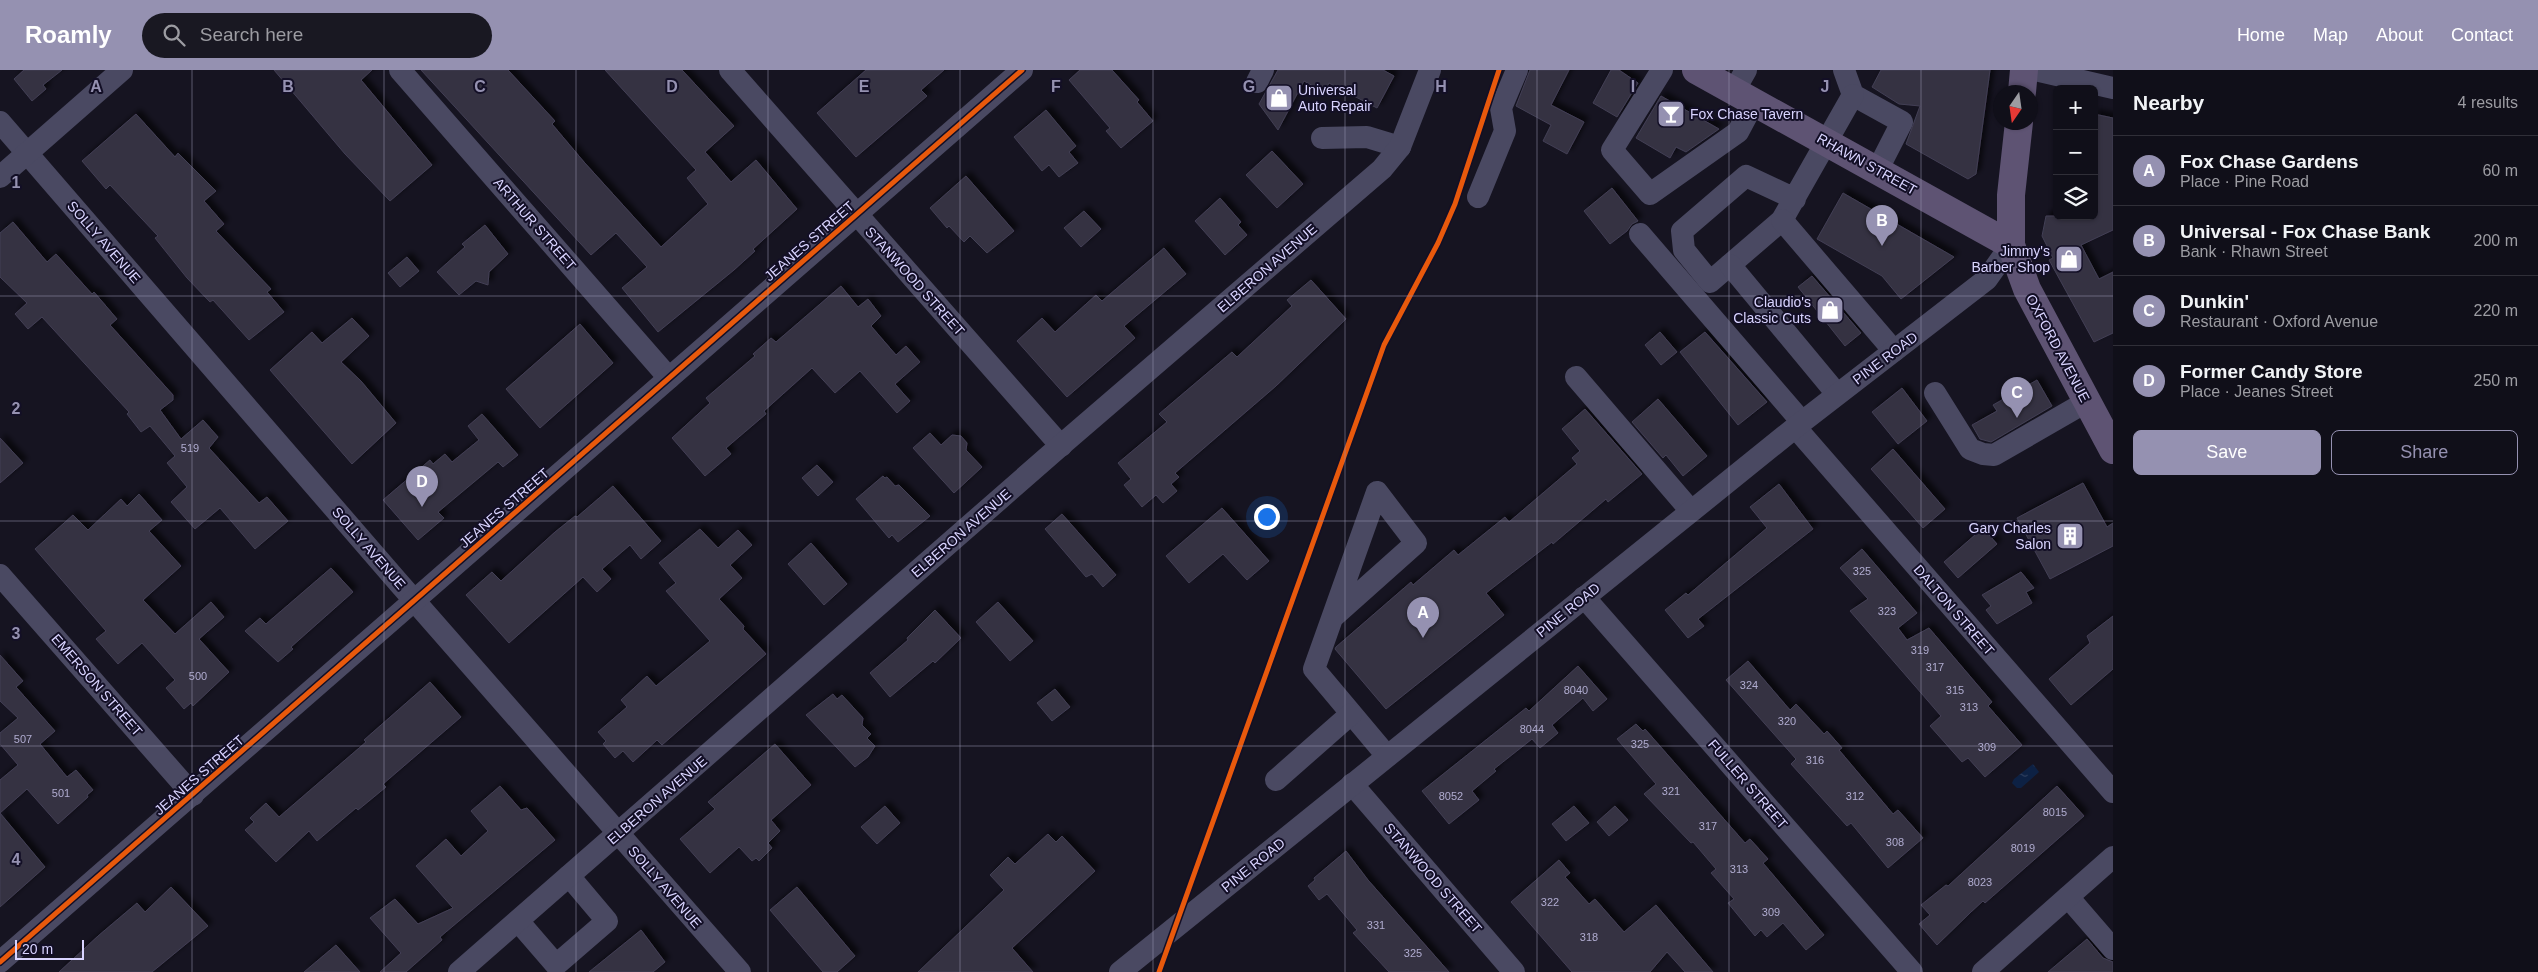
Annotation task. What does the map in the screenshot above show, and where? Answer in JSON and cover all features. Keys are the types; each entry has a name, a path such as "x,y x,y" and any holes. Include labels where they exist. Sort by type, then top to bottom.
{"main road":[{"name":"RHAWN STREET","path":"1696,70 1745,88 1827,142 2011,245"},
{"path":"2023,85 2024,70"},
{"name":"OXFORD AVENUE","path":"2017,130 2011,195 2011,245 2028,289 2113,450"}],"street":[{"path":"0,177 122,70"},
{"name":"ARTHUR STREET","path":"400,70 669,378"},
{"name":"STANWOOD STREET","path":"730,70 1061,446"},
{"name":"JEANES STREET","path":"0,962 1022,70"},
{"path":"1478,197 1505,131 1501,108 1518,70"},
{"path":"1662,70 1612,150 1650,194 1738,132 1745,88"},
{"path":"1844,70 1853,95 1902,122 1878,170"},
{"path":"2035,70 2113,88"},
{"name":"ELBERON AVENUE","path":"459,972 1061,446 1382,169 1400,147 1427,72"},
{"path":"1795,199 1746,176 1682,231 1684,250 1710,282 1782,220 1795,199 1853,95"},
{"name":"SOLLY AVENUE","path":"0,122 740,972"},
{"path":"1322,138 1367,137 1400,147"},
{"path":"1782,220 1894,351"},
{"name":"DALTON STREET","path":"1640,234 1799,425 2113,792"},
{"name":"PINE ROAD","path":"1120,972 1837,394 1987,279 2011,245"},
{"path":"1730,265 1837,394"},
{"path":"1576,377 1691,511"},
{"path":"1935,393 1970,449 1983,454 1994,455 2086,402"},
{"path":"1333,618 1416,543 1377,492 1314,669 1387,756"},
{"name":"EMERSON STREET","path":"0,575 193,795"},
{"name":"FULLER STREET","path":"1584,597 1912,972"},
{"path":"1276,780 1352,714"},
{"name":"STANWOOD STREET","path":"1352,784 1514,972"},
{"path":"1983,972 2113,857"},
{"path":"518,921 556,965 607,921 569,876"},
{"path":"2068,897 2113,949"}],"water":[{"path":"2033,764 2039,772 2021,788 2017,788 2012,783 2014,779"}],"building":[{"path":"24,70 62,70 43,85 46,89 32,101 14,79"},
{"path":"274,70 372,70 361,80 432,165 390,201 345,154"},
{"path":"421,70 508,70 555,121 552,124 584,162 661,247 708,204 687,178 696,170 605,70 682,70 734,126 705,152 731,182 756,160 797,209 753,249 755,251 734,270 658,332 622,288 647,267 616,233 591,255"},
{"path":"866,70 944,70 921,90 927,96 856,157 817,113"},
{"path":"1080,70 1112,70 1139,100 1137,102 1153,121 1121,148 1106,131 1110,128 1069,80"},
{"path":"1278,70 1383,70 1394,76 1377,108 1329,83 1324,92 1304,81 1278,130 1259,104"},
{"path":"1530,70 1569,70 1551,105 1584,122 1567,154 1543,141 1551,125 1516,106"},
{"path":"1611,70 1619,70 1638,83 1617,117 1593,103"},
{"path":"1881,70 1990,70 1976,174 1968,179 1906,144 1920,106 1899,104 1872,87"},
{"name":"Fox Chase Tavern","path":"1661,96 1719,129 1686,152 1676,147 1670,158 1636,138"},
{"path":"1046,110 1076,146 1069,152 1078,163 1059,177 1049,165 1042,171 1014,137"},
{"path":"136,114 175,157 178,153 216,191 204,201 224,224 216,231 271,289 267,292 284,312 249,340 213,300 210,302 187,278 155,238 158,236 110,185 106,189 82,161"},
{"path":"2098,115 2113,118 2113,230 2081,245 2099,279 2113,272 2113,333 2094,342 2049,260 2053,258 2042,236 2046,216 2053,216 2053,220 2098,220"},
{"path":"1272,151 1303,184 1277,208 1246,175"},
{"path":"966,176 1014,231 987,253 970,236 964,242 949,226 947,228 930,208"},
{"path":"1612,188 1638,221 1610,244 1584,211"},
{"path":"1843,193 1954,257 1901,299 1882,276 1817,239"},
{"path":"1220,198 1241,222 1238,225 1247,235 1225,255 1195,221"},
{"path":"1084,211 1101,229 1081,247 1064,228"},
{"path":"13,222 47,262 56,254 92,294 94,292 117,319 110,325 173,395 173,400 160,410 181,439 203,420 218,437 209,448 259,503 267,497 288,521 255,549 220,508 195,529 171,502 187,487 167,463 175,456 150,426 141,432 127,414 129,412 42,317 28,329 15,314 27,303 0,277 0,233"},
{"path":"485,225 508,254 489,272 488,285 476,281 459,295 437,272 465,247 462,244"},
{"path":"1164,248 1186,274 1124,326 1135,338 1067,397 1017,341 1042,318 1055,332 1096,295 1102,301"},
{"path":"407,257 419,271 400,287 388,273"},
{"path":"1812,276 1861,333 1845,346 1798,287"},
{"path":"1311,280 1346,319 1276,386 1175,473 1179,477 1171,484 1177,491 1163,503 1156,495 1142,507 1124,485 1131,479 1118,463 1167,422 1159,414 1232,352 1237,357 1292,306 1287,300"},
{"path":"841,286 858,307 868,299 881,316 871,326 896,355 906,346 920,362 895,384 910,401 897,413 860,371 835,393 812,368 764,411 766,414 726,448 731,454 705,476 672,438 710,403 706,398 755,356 753,354 771,338 776,342"},
{"path":"352,318 369,336 341,362 361,381 396,423 352,464 270,370 312,332 322,343"},
{"path":"580,324 613,363 540,428 506,389"},
{"path":"1660,332 1677,352 1661,365 1645,345"},
{"path":"1705,332 1767,402 1738,425 1680,352"},
{"path":"2037,380 2052,406 1991,442 1980,439 1972,425 1997,411 1993,405"},
{"path":"1902,388 1927,421 1898,444 1872,412"},
{"path":"1658,399 1707,456 1683,476 1666,455 1663,458 1632,422"},
{"path":"1585,409 1642,474 1608,502 1606,499 1553,544 1552,542 1486,593 1504,615 1386,709 1335,649 1336,647 1411,582 1413,585 1454,550 1458,555 1505,517 1509,522 1577,464 1572,458 1580,451 1562,429"},
{"path":"482,414 518,455 503,467 498,462 438,512 444,518 418,540 383,500 430,460 433,464 445,454 452,462 479,440 468,426"},
{"path":"930,433 941,445 952,435 961,436 967,443 966,450 982,467 954,493 913,448"},
{"path":"0,438 23,463 0,483"},
{"path":"1893,449 1945,509 1923,528 1871,469"},
{"path":"817,465 833,482 818,496 802,478"},
{"path":"883,476 887,477 895,486 899,485 930,516 898,542 892,535 889,538 856,499"},
{"name":"Gary Charles Salon","path":"2083,483 2107,527 2113,523 2113,546 2050,579 2017,518"},
{"path":"1779,484 1813,529 1698,619 1704,626 1688,638 1665,610 1686,593 1688,595 1767,528 1750,507"},
{"path":"613,486 661,541 641,559 630,545 602,569 611,579 597,592 583,577 509,643 466,595 492,572 501,581 555,532 575,516 577,517"},
{"path":"139,494 162,520 149,531 181,566 143,600 175,634 211,602 224,617 199,639 229,672 193,706 191,703 184,709 166,688 175,680 142,643 118,664 96,639 106,631 35,549 73,515 88,530 121,499 127,506"},
{"path":"1222,508 1269,561 1247,580 1223,554 1189,583 1166,556"},
{"path":"1062,514 1116,575 1103,587 1092,574 1086,577 1045,529"},
{"path":"1983,528 1997,544 1958,578 1944,562"},
{"path":"700,529 718,548 738,530 752,545 730,565 742,578 719,599 766,654 662,745 657,740 633,762 623,751 615,758 603,744 606,741 598,732 627,707 621,700 647,676 656,686 710,641 666,591 676,583 659,563"},
{"path":"811,543 847,584 824,605 788,564"},
{"path":"1862,549 1917,613 1898,628 1907,640 1929,628 1992,702 1988,706 2022,745 1985,777 1968,758 1962,762 1930,726 1941,716 1850,611 1868,599 1840,568"},
{"path":"331,568 353,592 291,647 293,649 278,662 245,631 260,618 266,624"},
{"path":"2021,572 2034,588 2026,592 2032,603 1997,624 1986,610 1991,606 1982,595"},
{"path":"998,602 1033,641 1010,661 976,622"},
{"path":"935,610 961,638 935,663 933,661 890,697 870,673 908,640 907,638"},
{"path":"2113,616 2113,669 2071,705 2049,679 2090,643 2087,636"},
{"path":"0,655 23,681 16,687 55,731 40,744 67,777 76,770 93,790 87,795 88,797 58,824 27,789 0,813 0,780 18,765 0,744 0,733 18,718 0,701"},
{"path":"1748,661 1790,710 1796,704 1824,734 1827,731 1842,748 1839,750 1893,814 1898,810 1923,838 1888,868 1851,823 1847,826 1791,764 1796,759 1726,680"},
{"path":"1578,666 1607,699 1593,711 1583,698 1552,725 1558,733 1540,748 1532,739 1494,769 1496,771 1472,791 1479,800 1449,824 1422,791 1526,708 1529,711"},
{"path":"430,682 461,717 383,784 386,787 358,810 356,808 317,841 309,831 276,862 245,830 254,822 250,818 266,803 279,817 366,742 364,740"},
{"path":"1055,689 1070,707 1052,721 1037,703"},
{"path":"833,694 837,699 842,695 863,718 862,725 871,734 867,738 875,746 868,757 855,767 806,715"},
{"path":"1636,724 1643,731 1645,729 1745,843 1750,839 1768,859 1763,863 1824,935 1806,950 1783,923 1767,937 1761,930 1755,936 1728,903 1734,899 1711,873 1716,869 1693,842 1691,843 1644,794 1656,784 1617,739"},
{"path":"775,744 811,785 771,820 780,831 768,843 772,848 759,861 756,858 752,861 739,847 710,873 680,839 715,809 708,802"},
{"path":"500,786 521,810 527,808 555,840 440,937 442,940 406,972 380,972 401,953 370,918 395,899 418,924 453,908 416,866 446,839 461,856 488,831 471,811"},
{"path":"2057,786 2084,816 1985,903 1983,901 1937,945 1919,924 1930,915 1921,905 1946,885 1948,886"},
{"path":"885,806 900,823 877,844 861,827"},
{"path":"1574,806 1589,823 1566,841 1552,824"},
{"path":"1615,806 1628,820 1609,836 1597,822"},
{"path":"0,813 45,867 0,907"},
{"path":"1048,834 1056,842 1062,836 1095,871 1012,948 1033,972 918,972 1004,890 990,875 1008,857 1015,864"},
{"path":"1346,851 1368,880 1449,972 1389,972 1353,933 1357,930 1327,894 1319,900 1308,886 1315,880 1314,878"},
{"path":"1559,860 1570,873 1565,877 1589,904 1595,899 1624,932 1656,905 1713,972 1685,972 1667,952 1650,972 1572,972 1511,902"},
{"path":"171,887 208,926 152,972 59,972 137,903 145,912"},
{"path":"797,887 855,956 837,972 823,972 770,910"},
{"path":"641,930 665,962 653,972 589,972"},
{"path":"2087,939 2103,958 2113,962 2113,972 2048,972"},
{"path":"336,945 360,972 304,972"}],"cycle path":[{"path":"0,962 1022,70"},
{"path":"1159,972 1384,345 1438,243 1455,204 1499,70"}],"place":[{"name":"Universal Auto Repair","path":"1279,98"},
{"name":"Fox Chase Tavern","path":"1671,114"},
{"name":"Universal - Fox Chase Bank","path":"1882,246"},
{"name":"Jimmy's Barber Shop","path":"2069,259"},
{"name":"Claudio's Classic Cuts","path":"1830,310"},
{"name":"Dunkin'","path":"2017,418"},
{"name":"Former Candy Store","path":"422,507"},
{"name":"Gary Charles Salon","path":"2070,536"},
{"name":"Fox Chase Gardens","path":"1423,638"}]}
